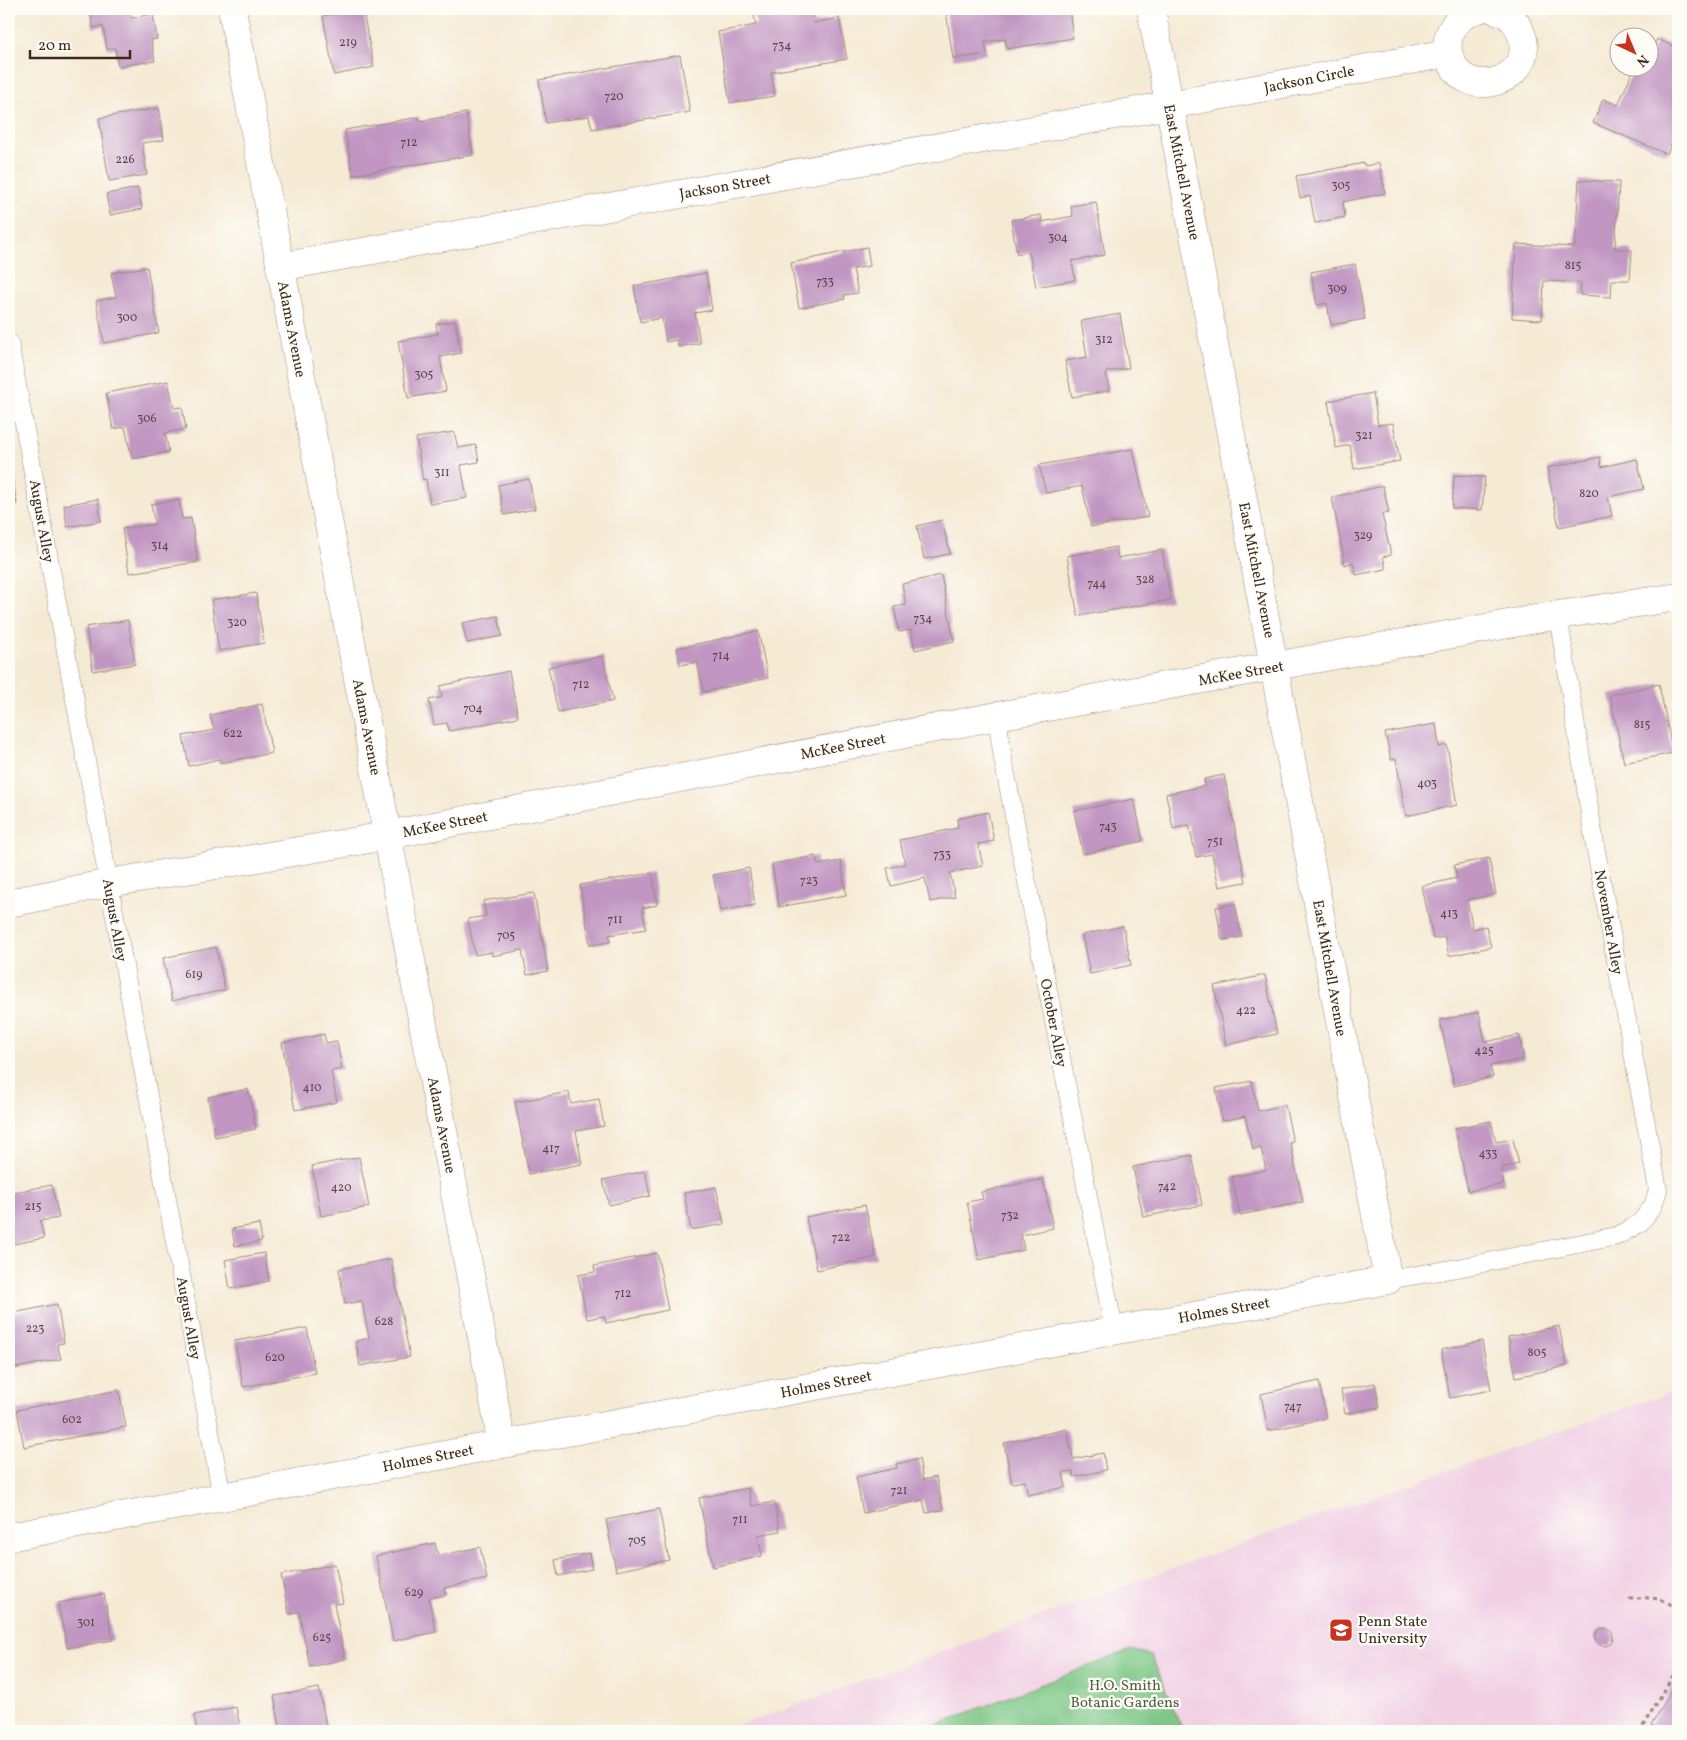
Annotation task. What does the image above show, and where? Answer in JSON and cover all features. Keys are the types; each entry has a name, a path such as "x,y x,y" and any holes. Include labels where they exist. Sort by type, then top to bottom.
{"street":[{"name":"Adams Avenue","path":"232,9 502,1444"},
{"name":"East Mitchell Avenue","path":"1151,9 1388,1280"},
{"path":"1479,9 1466,14 1450,30 1448,53 1458,73 1468,80 1490,84 1501,81 1518,67 1523,56 1524,45 1522,34 1516,23 1508,16 1493,9"},
{"name":"Jackson Circle","path":"1170,105 1448,53"},
{"name":"Jackson Street","path":"280,267 1170,105"},
{"name":"McKee Street","path":"9,903 108,883 387,835 997,716 1558,615 1678,597"},
{"name":"Holmes Street","path":"9,1537 1388,1280"}],"lane":[{"name":"August Alley","path":"9,342 222,1497"},
{"name":"November Alley","path":"1558,615 1596,852 1658,1190 1653,1206 1640,1223"},
{"name":"October Alley","path":"997,716 1114,1330"},
{"name":"Holmes Street","path":"1388,1280 1617,1236 1640,1223"}],"path":[{"path":"1630,1598 1664,1600 1674,1606 1678,1617 1678,1624"},
{"path":"1636,1731 1643,1726 1678,1667"}],"shaded area":[{"name":"Penn State University","path":"1678,1390 1678,1731 724,1731 1284,1528"}],"green space":[{"name":"H.O. Smith Botanic Gardens","path":"1130,1650 1151,1655 1183,1731 920,1731"}],"building":[{"path":"90,9 129,10 131,18 153,14 157,39 151,40 155,61 118,66 115,48 107,49 103,26 93,28"},
{"path":"349,9 367,9 368,16 364,17 374,67 334,75 323,16 350,11"},
{"path":"765,9 812,9 814,23 839,18 847,59 771,72 775,96 730,103 718,32 756,25 753,11"},
{"path":"962,9 1069,9 1073,38 1007,49 1005,39 985,42 987,54 953,59 946,11"},
{"path":"1660,40 1678,48 1678,129 1667,154 1593,123 1603,99 1618,105 1630,78 1660,78"},
{"path":"680,55 690,112 592,129 589,116 546,123 539,80"},
{"path":"159,108 164,140 142,143 147,175 109,181 99,118"},
{"path":"466,113 473,155 353,175 345,130 419,117 420,121"},
{"path":"1364,163 1365,166 1379,163 1385,193 1343,202 1345,217 1315,223 1310,196 1300,198 1296,176"},
{"path":"1579,180 1619,182 1615,249 1632,250 1630,280 1612,280 1611,297 1580,295 1581,283 1544,281 1542,320 1512,318 1516,244 1575,247"},
{"path":"138,188 142,209 110,215 106,194"},
{"path":"1096,202 1105,255 1072,261 1075,280 1036,287 1029,252 1017,254 1011,220 1041,215 1042,222 1073,216 1071,206"},
{"path":"867,247 870,266 853,269 858,293 844,295 845,299 799,308 791,263"},
{"path":"1355,264 1365,319 1331,325 1327,303 1317,305 1311,272"},
{"path":"147,267 159,333 104,343 96,301 116,297 111,273"},
{"path":"706,273 712,310 695,313 700,343 678,347 677,340 666,342 662,318 640,322 634,286"},
{"path":"1120,314 1129,368 1106,372 1109,391 1072,397 1065,361 1087,357 1081,321"},
{"path":"455,321 461,353 440,357 446,391 408,398 398,341 438,334 436,324"},
{"path":"168,381 174,408 182,407 186,429 165,433 169,452 132,459 125,427 113,429 106,393"},
{"path":"1373,393 1378,425 1393,423 1400,461 1354,469 1350,445 1336,448 1328,401"},
{"path":"1675,427 1678,427 1678,446 1677,446"},
{"path":"454,432 458,448 476,445 479,462 461,465 467,498 430,504 426,479 423,480 416,438"},
{"path":"1133,449 1148,517 1091,527 1082,486 1046,493 1039,465"},
{"path":"1600,457 1601,467 1637,459 1644,489 1608,497 1612,516 1559,527 1547,468"},
{"path":"9,469 11,469 17,504 9,505"},
{"path":"1454,475 1485,477 1482,510 1452,508"},
{"path":"529,479 535,509 504,515 498,485"},
{"path":"1383,486 1389,513 1382,514 1391,555 1383,557 1386,569 1356,575 1353,562 1345,565 1332,497"},
{"path":"98,499 101,521 67,527 64,505"},
{"path":"179,500 182,519 191,518 198,562 129,573 122,529 155,524 151,504"},
{"path":"942,520 950,554 924,559 917,526"},
{"path":"1116,547 1118,558 1162,550 1171,600 1078,616 1067,556"},
{"path":"941,575 954,641 915,650 911,630 899,632 894,607 906,605 902,584"},
{"path":"256,593 264,643 219,651 211,600"},
{"path":"498,616 502,636 467,643 462,623"},
{"path":"128,620 135,664 93,671 86,627"},
{"path":"758,631 768,678 704,692 697,662 680,665 677,648"},
{"path":"603,656 613,701 558,712 548,667"},
{"path":"509,671 518,717 449,731 447,723 434,725 429,700 442,697 440,686"},
{"path":"1659,684 1673,753 1624,763 1610,695"},
{"path":"262,704 272,753 220,763 219,759 189,766 183,736 214,730 210,715"},
{"path":"1436,724 1439,747 1447,745 1457,805 1406,816 1396,759 1391,760 1385,733"},
{"path":"1224,775 1246,882 1219,887 1212,854 1196,857 1189,825 1173,829 1166,794 1205,786 1204,779"},
{"path":"1678,784 1678,802 1677,802 1674,785"},
{"path":"1134,799 1143,841 1083,854 1074,811"},
{"path":"988,812 994,841 978,844 983,866 950,873 955,897 930,902 925,878 891,886 887,868 905,864 900,840 958,828 957,819"},
{"path":"816,856 818,865 841,861 846,895 779,907 772,864"},
{"path":"1489,858 1496,894 1467,900 1473,929 1486,926 1491,947 1449,956 1445,937 1433,939 1422,886 1457,878 1454,865"},
{"path":"749,868 755,905 720,911 713,875"},
{"path":"652,873 657,905 642,908 646,929 609,935 610,942 590,945 580,885"},
{"path":"534,893 548,971 527,975 522,950 492,956 492,952 475,955 468,919 486,916 483,901"},
{"path":"1235,904 1242,937 1222,940 1216,907"},
{"path":"1123,926 1131,965 1090,974 1082,935"},
{"path":"216,947 225,990 172,1001 163,958"},
{"path":"1265,975 1277,1034 1226,1045 1214,986"},
{"path":"1479,1012 1485,1042 1519,1035 1524,1059 1490,1066 1493,1077 1454,1086 1440,1020"},
{"path":"324,1034 326,1043 337,1041 342,1069 331,1071 337,1102 295,1110 282,1043"},
{"path":"1252,1081 1258,1111 1285,1105 1293,1142 1290,1142 1303,1202 1240,1215 1232,1177 1266,1170 1261,1148 1253,1150 1245,1116 1222,1121 1216,1088"},
{"path":"248,1089 256,1129 215,1137 208,1097"},
{"path":"569,1092 571,1104 599,1099 604,1126 576,1131 582,1164 529,1174 515,1102"},
{"path":"1491,1121 1496,1142 1513,1139 1519,1164 1501,1168 1504,1184 1468,1191 1455,1128"},
{"path":"1192,1155 1202,1205 1143,1217 1133,1167"},
{"path":"359,1157 369,1207 321,1216 312,1166"},
{"path":"645,1171 650,1196 609,1205 603,1180"},
{"path":"1043,1179 1053,1228 1021,1235 1024,1250 979,1260 967,1202 983,1199 981,1192"},
{"path":"52,1185 59,1218 40,1221 44,1238 9,1245 9,1193"},
{"path":"716,1187 724,1224 691,1230 684,1193"},
{"path":"865,1205 876,1257 817,1270 806,1217"},
{"path":"259,1224 262,1241 235,1246 232,1229"},
{"path":"264,1253 269,1281 230,1289 225,1260"},
{"path":"657,1253 668,1310 606,1323 604,1316 587,1319 578,1275 595,1272 594,1266"},
{"path":"391,1259 410,1357 360,1366 356,1341 369,1338 362,1301 345,1304 339,1269"},
{"path":"57,1304 64,1343 57,1344 61,1359 16,1368 13,1353 9,1354 9,1314"},
{"path":"1559,1326 1567,1366 1516,1377 1508,1337"},
{"path":"307,1328 315,1373 243,1387 235,1341"},
{"path":"1482,1341 1491,1390 1450,1398 1441,1350"},
{"path":"1319,1381 1326,1418 1268,1431 1261,1394"},
{"path":"1375,1383 1380,1407 1345,1414 1341,1390"},
{"path":"119,1390 126,1427 24,1447 17,1410"},
{"path":"1067,1429 1073,1459 1103,1453 1106,1470 1074,1477 1073,1471 1063,1472 1066,1487 1028,1495 1025,1481 1012,1483 1004,1443"},
{"path":"919,1459 923,1480 936,1477 943,1510 926,1513 923,1500 863,1513 856,1477 897,1468 896,1464"},
{"path":"748,1488 752,1506 774,1502 780,1531 758,1535 762,1556 713,1567 699,1498"},
{"path":"659,1509 669,1560 616,1571 606,1520"},
{"path":"435,1543 438,1556 480,1547 487,1579 444,1588 446,1595 429,1598 436,1632 393,1641 376,1556"},
{"path":"589,1553 592,1569 558,1576 555,1560"},
{"path":"335,1564 343,1603 334,1604 345,1659 310,1667 299,1612 289,1614 281,1575"},
{"path":"104,1594 113,1640 67,1648 58,1603"},
{"path":"1604,1628 1610,1631 1613,1637 1610,1643 1604,1646 1598,1643 1595,1637 1598,1631"},
{"path":"1675,1684 1678,1685 1678,1731 1654,1731 1657,1729 1651,1726"},
{"path":"319,1688 327,1731 281,1731 274,1696"},
{"path":"236,1707 241,1731 197,1731 194,1715"}],"place":[{"name":"Penn State University","path":"1341,1630"}]}
